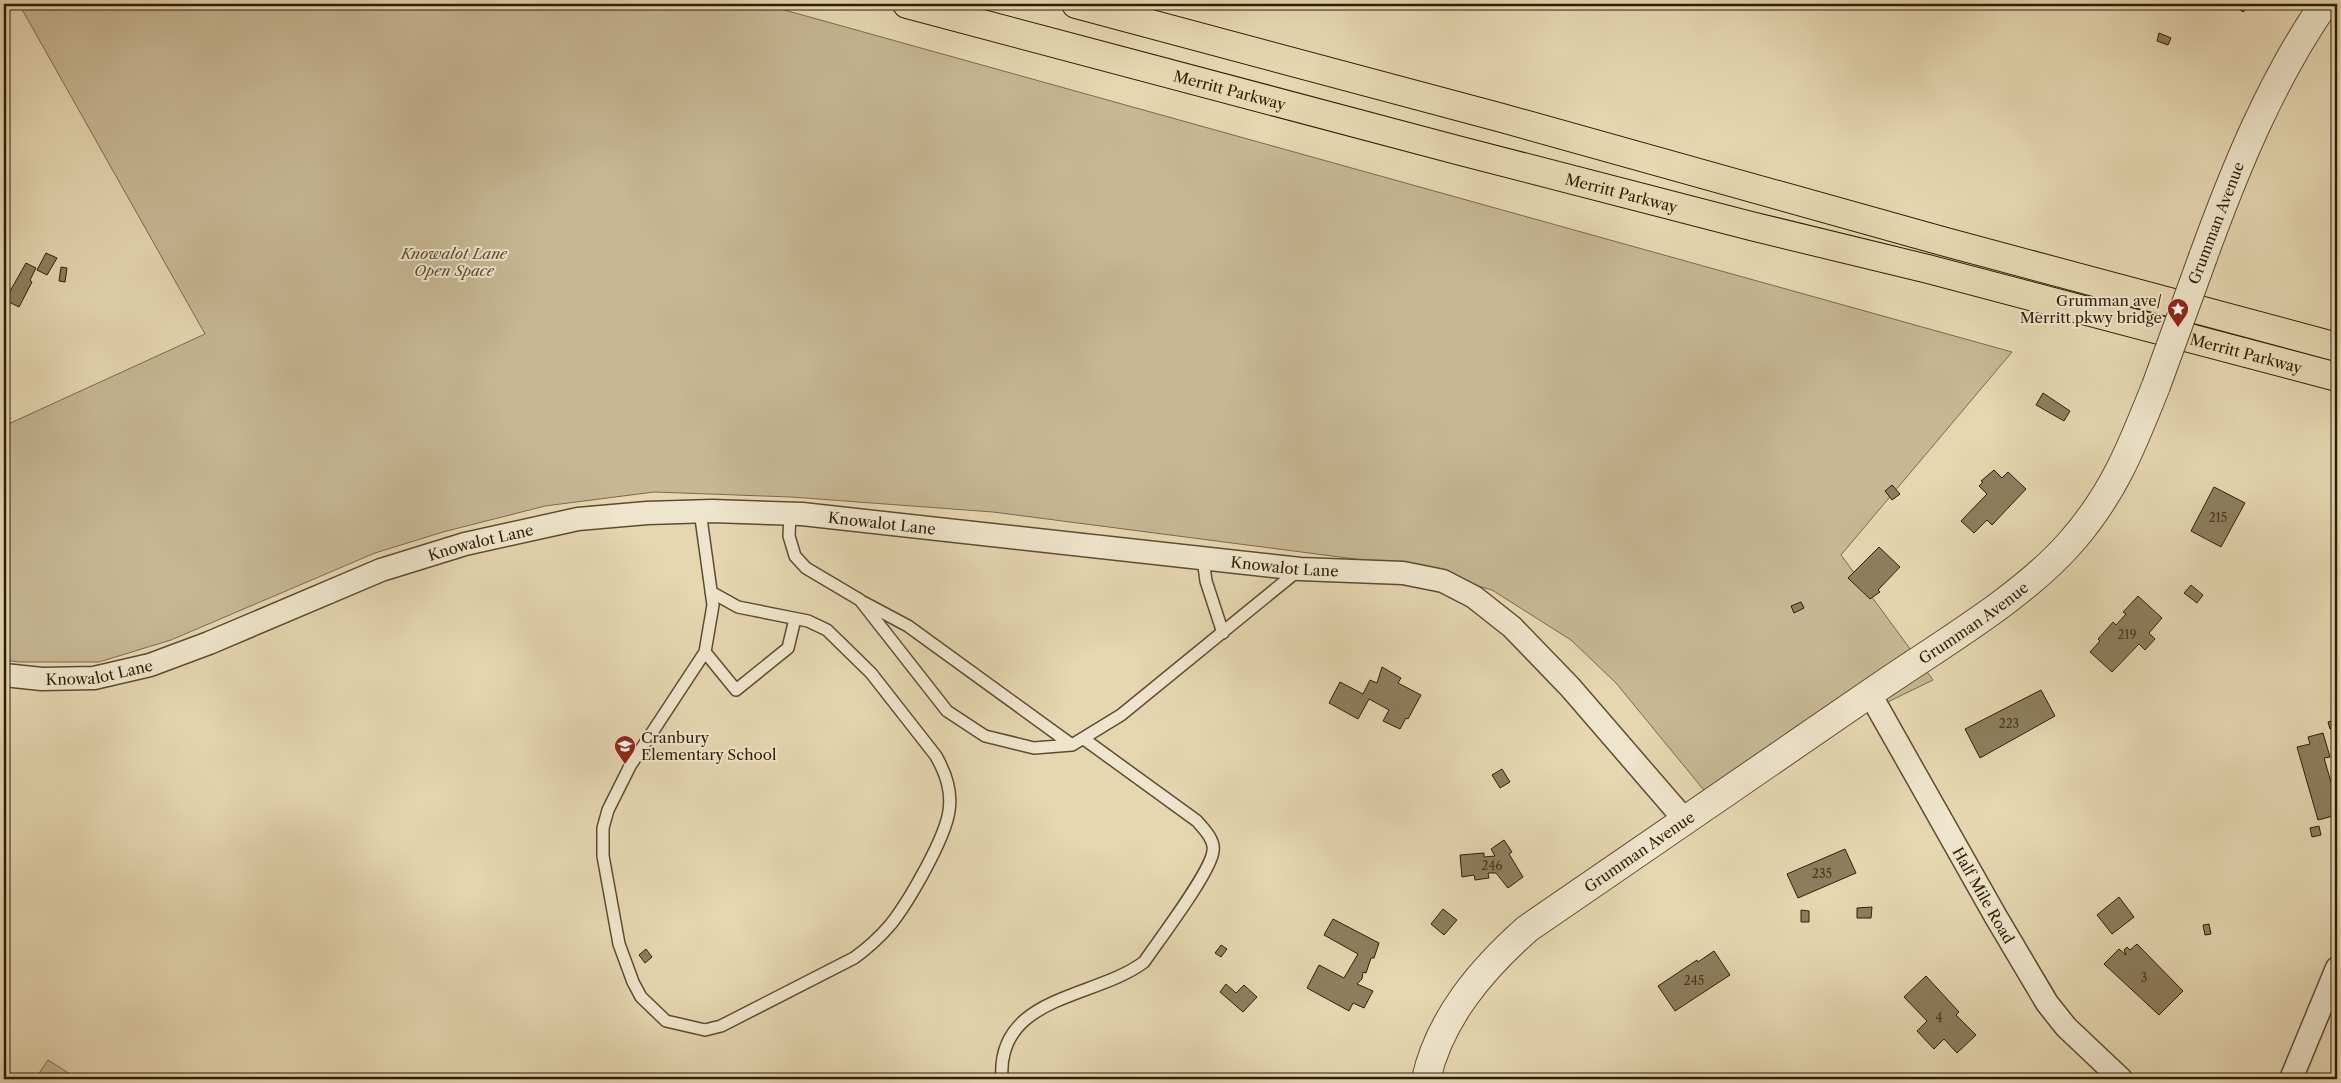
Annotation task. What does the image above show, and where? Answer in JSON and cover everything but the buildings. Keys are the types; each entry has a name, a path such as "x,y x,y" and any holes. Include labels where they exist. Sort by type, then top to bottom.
{"highway":[{"name":"Merritt Parkway","path":"907,4 1457,150 1751,226 1937,271 2337,377"},
{"name":"Merritt Parkway","path":"1076,4 1502,118 1932,239 2337,347"}],"street":[{"name":"Grumman Avenue","path":"1426,1079 1432,1054 1450,1018 1474,983 1505,948 1527,929 1684,819 1870,694 2008,598 2043,570 2070,544 2093,516 2125,463 2156,386 2202,257 2242,156 2267,102 2310,24 2324,4"},
{"name":"Knowalot Lane","path":"4,675 42,679 94,678 150,665 209,643 381,570 465,544 578,519 700,511 790,514 1300,569 1418,575 1443,581 1474,597 1512,627 1543,658 1684,819"},
{"name":"Half Mile Road","path":"1870,694 1996,917 2048,1003 2066,1027 2121,1079"},
{"path":"2290,1079 2337,968"}],"lane":[{"path":"700,511 711,592 713,605 704,652 630,766 608,810 603,828 603,856 619,944 632,982 640,997 666,1021 705,1030 721,1026 854,958 874,943 892,922 946,830 950,810 949,790 944,771 936,756 871,673 827,630 808,621 738,607 711,592"},
{"path":"790,514 789,536 795,556 806,568 908,626 1072,745"},
{"path":"1203,559 1206,581 1223,632"},
{"path":"860,600 947,711 985,736 1034,748 1072,745 1121,715 1300,569"},
{"path":"704,652 736,690 788,648 795,619"},
{"path":"1002,1079 1001,1065 1007,1043 1019,1024 1038,1010 1133,970 1144,962 1207,868 1214,850 1209,836 1197,821 1084,739"}],"green space":[{"name":"Knowalot Lane Open Space","path":"19,4 763,4 2012,352 1841,555 1933,680 1820,735 1712,800 1616,683 1571,640 1492,590 1409,566 993,512 791,497 654,492 545,506 443,532 375,553 171,640 99,662 19,662 4,660 4,426 205,334"},
{"path":"48,1060 78,1079 35,1079"}],"place":[{"name":"Grumman ave/ Merritt pkwy bridge","path":"2178,328"},
{"name":"Cranbury Elementary School","path":"625,765"}]}
